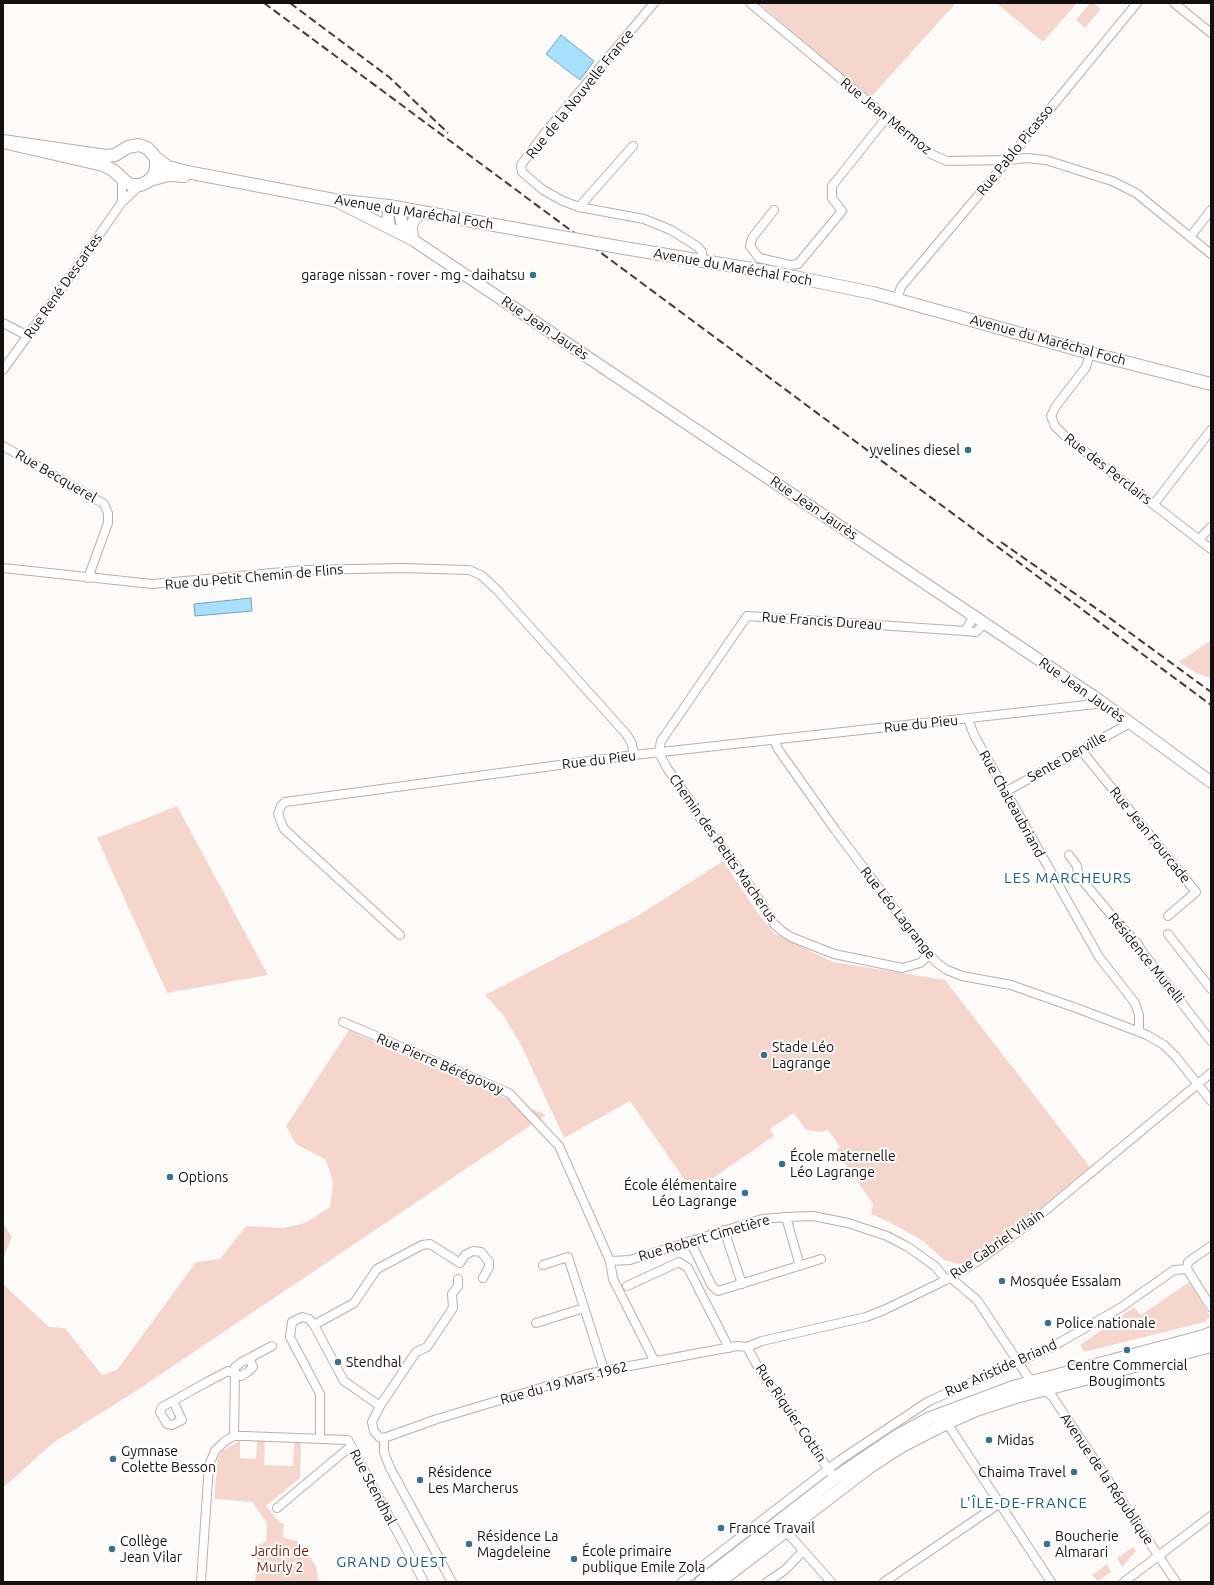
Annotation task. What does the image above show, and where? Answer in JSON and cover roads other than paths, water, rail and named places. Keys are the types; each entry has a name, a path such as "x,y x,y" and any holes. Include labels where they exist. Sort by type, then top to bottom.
{"main road":[{"path":"3,141 94,155 111,156 128,147 139,145 150,150 155,158 156,169 145,183 131,185 110,168 97,162 3,141"},
{"path":"120,177 116,163 121,152"},
{"name":"Avenue du Maréchal Foch","path":"155,158 164,165 174,168 334,200 394,207 624,248 770,272 897,299 1090,353 1211,384"},
{"name":"Avenue du Maréchal Foch","path":"145,183 172,175 248,183"},
{"name":"Rue Jean Jaurès","path":"334,200 413,240 1099,700 1211,782"},
{"path":"390,228 388,220 394,207"},
{"path":"394,207 402,224 413,240"},
{"path":"413,240 411,227 414,220 422,212"},
{"path":"701,1582 787,1516 832,1473 930,1418 1027,1382 1211,1333"},
{"path":"719,1582 848,1482 902,1446 947,1423 982,1408 1045,1389 1211,1346"},
{"path":"1045,1389 1052,1382 1105,1362"},
{"path":"982,1408 992,1400 1027,1382"},
{"path":"832,1473 848,1482"},
{"path":"832,1473 833,1494"},
{"path":"786,1531 787,1516"},
{"path":"773,1526 786,1531"}],"street":[{"name":"Rue de la Nouvelle France","path":"654,3 544,134 521,165 522,172 543,190 563,201 579,207 644,219 671,230 698,247 702,252 702,261"},
{"name":"Rue Jean Mermoz","path":"750,3 931,154 948,161 1008,160 1027,158 1057,163 1122,185 1136,193 1211,254"},
{"name":"Rue Pablo Picasso","path":"897,299 901,287 1137,3"},
{"path":"1174,3 1211,34"},
{"path":"774,210 752,238 750,246 759,258 790,266 798,264 842,211 832,198 832,186 887,117"},
{"path":"579,207 632,146"},
{"path":"120,177 122,202"},
{"name":"Rue René Descartes","path":"3,370 122,202 145,183"},
{"path":"1190,236 1211,210"},
{"path":"3,323 28,336"},
{"name":"Rue des Perclairs","path":"1090,353 1086,367 1056,406 1052,416 1055,426 1065,436 1211,549"},
{"path":"1154,504 1211,430"},
{"name":"Rue Becquerel","path":"3,446 104,504 108,512 108,523 88,578"},
{"path":"1199,539 1211,526"},
{"name":"Rue du Petit Chemin de Flins","path":"3,568 128,583 158,584 305,570 402,568 469,570 481,575 497,590 623,730 630,739 634,755"},
{"name":"Rue Francis Dureau","path":"658,753 665,736 747,616 976,632 985,623"},
{"path":"965,631 974,616"},
{"name":"Rue du Pieu","path":"400,935 284,829 278,814 281,806 285,802 634,755 1096,704 1099,700"},
{"name":"Rue Chateaubriand","path":"968,719 974,735 1005,792 1099,957 1135,1003 1139,1021 1139,1032"},
{"name":"Sente Derville","path":"1005,792 1130,723"},
{"name":"Rue Léo Lagrange","path":"774,740 778,749 836,830 929,955 947,970 962,976 1011,985 1139,1032 1164,1046 1176,1057 1211,1101"},
{"name":"Rue Jean Fourcade","path":"1081,750 1196,892 1168,916"},
{"name":"Chemin des Petits Macherus","path":"658,753 702,822 729,856 774,924 782,931 791,937 834,954 902,968 920,963 929,955"},
{"name":"Résidence Murelli","path":"1069,855 1077,866 1078,875 1138,944 1145,956 1211,1041"},
{"path":"1168,934 1211,989"},
{"name":"Rue Pierre Bérégovoy","path":"343,1022 509,1093 559,1146 610,1261 612,1279 654,1360"},
{"name":"Rue Gabriel Vilain","path":"747,1347 762,1341 866,1317 948,1279 978,1261 1034,1220 1211,1073"},
{"path":"786,1216 800,1266"},
{"name":"Rue Robert Cimetière","path":"610,1261 630,1260 762,1219 786,1216 830,1219 868,1228 908,1247 977,1300 1019,1362 1027,1382"},
{"path":"724,1230 742,1284"},
{"path":"690,1241 714,1290 718,1292 821,1259"},
{"path":"314,1325 354,1303 377,1269 422,1245 430,1244 460,1263 465,1255 473,1251 481,1252 489,1262 489,1267 483,1278"},
{"path":"1211,1246 1188,1262 1187,1269 1211,1307"},
{"path":"543,1265 568,1257 604,1370"},
{"path":"627,1286 679,1262 688,1268 729,1348"},
{"name":"Rue Aristide Briand","path":"682,1582 929,1401 1050,1348 1100,1321 1145,1292 1174,1270 1187,1269"},
{"path":"201,1582 209,1465 219,1446 234,1436 320,1438 320,1394 290,1337 292,1322 302,1317 309,1319 314,1325 344,1381 380,1406 416,1352 427,1347 453,1308 452,1294 458,1286 458,1279"},
{"path":"536,1323 584,1308"},
{"path":"234,1436 235,1367 272,1346"},
{"name":"Rue du 19 Mars 1962","path":"384,1438 577,1376 654,1360 729,1348 747,1347"},
{"name":"Rue Riquier Cottin","path":"747,1347 758,1367 832,1473"},
{"path":"172,1401 228,1371 235,1374"},
{"name":"Avenue de la République","path":"1027,1382 1045,1389 1056,1402 1176,1582"},
{"name":"Rue Stendhal","path":"380,1406 373,1419 372,1426 376,1434 384,1438 384,1452 390,1468 452,1582"},
{"path":"947,1423 1051,1582"},
{"name":"Rue Stendhal","path":"320,1438 348,1440 424,1582"},
{"path":"277,1508 351,1446"},
{"path":"884,1582 1000,1503"},
{"path":"1124,1582 1211,1516"},
{"path":"786,1531 831,1582"},
{"path":"767,1582 785,1570 803,1551"}],"water":[{"path":"561,35 594,61 580,80 546,54"},
{"path":"251,598 252,611 195,616 194,604"}],"railway":[{"path":"264,3 1211,705"},
{"path":"290,3 389,77 448,133"},
{"path":"1001,542 1107,616 1211,692"}],"place":[{"name":"garage nissan - rover - mg - daihatsu","path":"533,275"},
{"name":"yvelines diesel","path":"968,450"},
{"name":"Stade Léo Lagrange","path":"764,1055"},
{"name":"École maternelle Léo Lagrange","path":"782,1164"},
{"name":"Options","path":"170,1177"},
{"name":"École élémentaire Léo Lagrange","path":"745,1193"},
{"name":"Mosquée Essalam","path":"1002,1281"},
{"name":"Police nationale","path":"1048,1323"},
{"name":"Centre Commercial Bougimonts","path":"1127,1350"},
{"name":"Stendhal","path":"338,1362"},
{"name":"Midas","path":"989,1440"},
{"name":"Gymnase Colette Besson","path":"113,1459"},
{"name":"Chaima Travel","path":"1074,1472"},
{"name":"Résidence Les Marcherus","path":"420,1480"},
{"name":"France Travail","path":"721,1528"},
{"name":"Résidence La Magdeleine","path":"469,1544"},
{"name":"Boucherie Almarari","path":"1047,1544"},
{"name":"Collège Jean Vilar","path":"112,1549"},
{"name":"École primaire publique Emile Zola","path":"574,1559"}],"district":[{"name":"LES MARCHEURS","path":"1068,878"},
{"name":"L'ÎLE-DE-FRANCE","path":"1024,1503"},
{"name":"GRAND OUEST","path":"392,1562"}],"park label":[{"name":"Jardin de Murly 2","path":"280,1560"}]}
